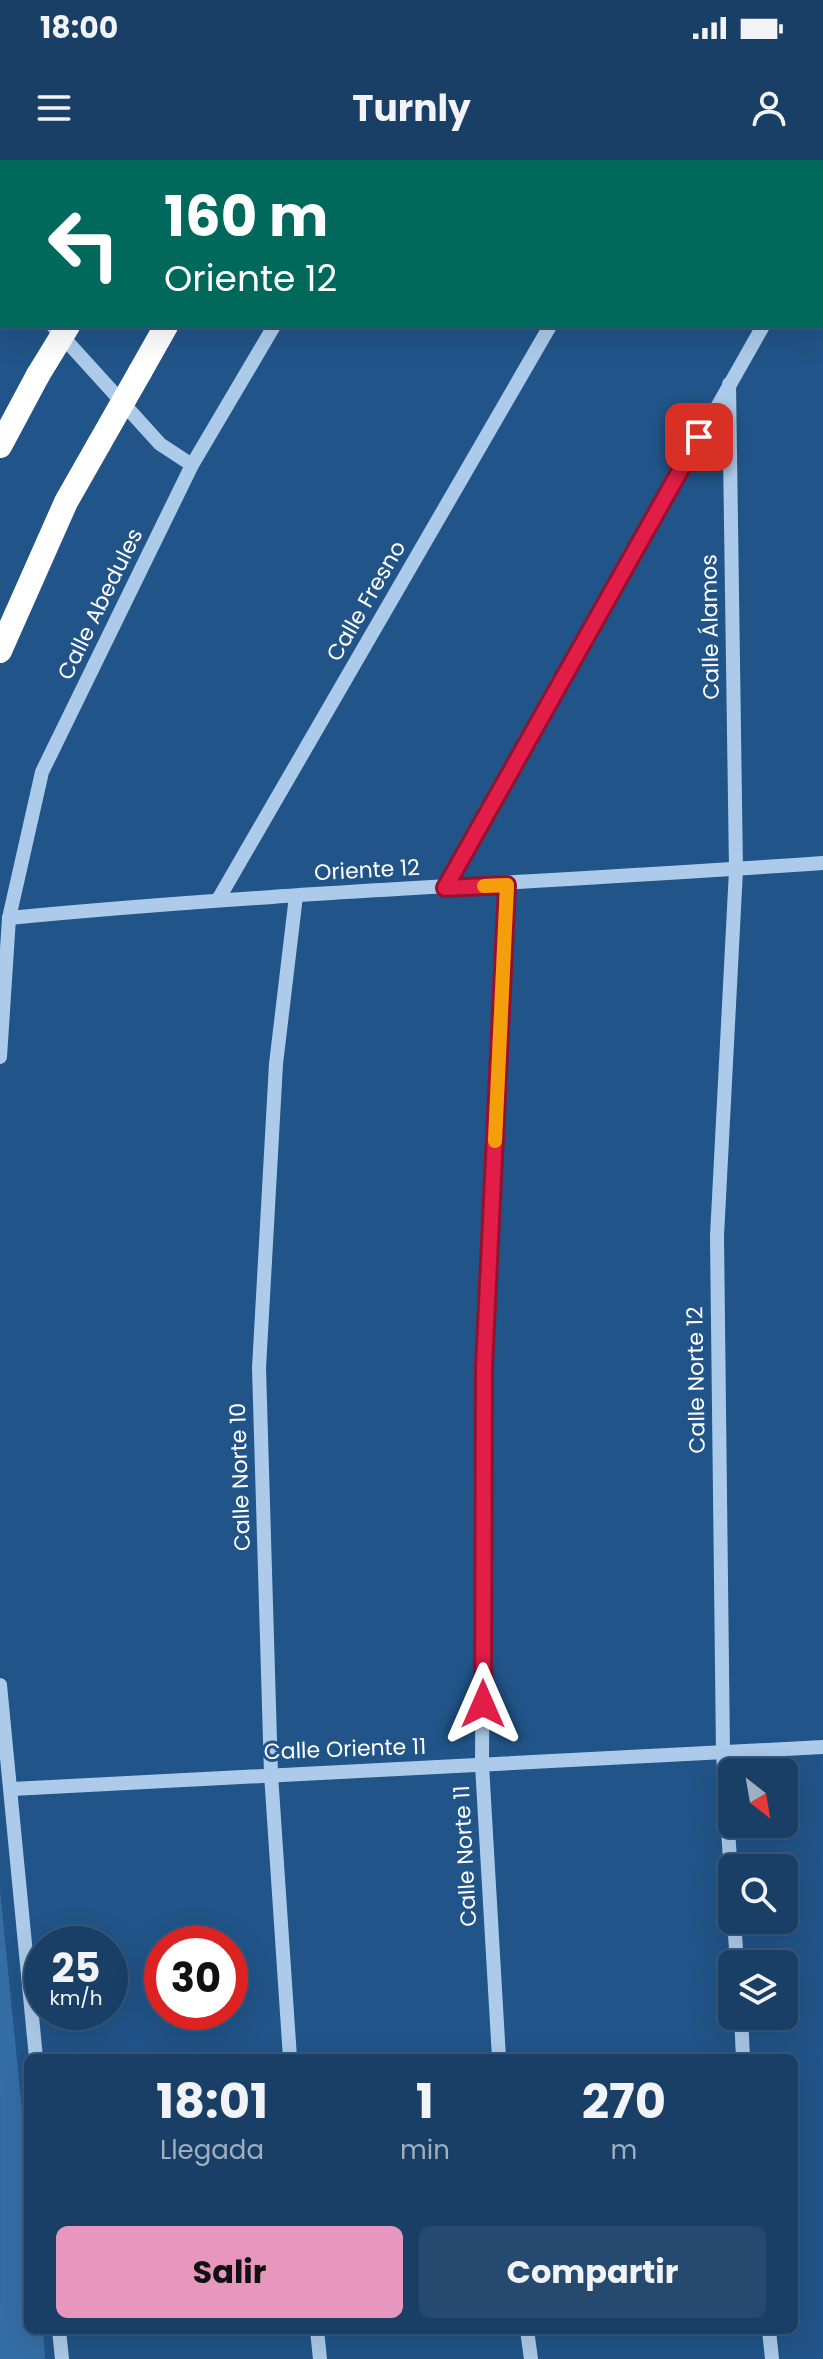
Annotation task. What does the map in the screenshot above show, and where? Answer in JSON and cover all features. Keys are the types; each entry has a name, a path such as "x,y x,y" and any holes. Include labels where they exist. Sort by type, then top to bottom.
{"highway":[{"path":"0,446 67,328"},
{"path":"0,651 66,502 165,328"}],"street":[{"path":"55,328 160,444 192,465"},
{"name":"Calle Abedules","path":"0,1057 9,918 42,772 192,465 273,328"},
{"name":"Calle Fresno","path":"219,898 549,328"},
{"path":"445,888 762,328"},
{"name":"Calle Álamos","path":"729,384 736,870"},
{"name":"Oriente 12","path":"9,918 219,898 507,885 823,863"},
{"name":"Calle Norte 12","path":"730,1854 723,1753 717,1236 736,870"},
{"name":"Calle Norte 11","path":"499,2054 482,1765 484,1367 507,885"},
{"name":"Calle Norte 10","path":"290,2054 271,1774 259,1368 276,1064 296,896"},
{"path":"0,1685 36,2054"},
{"name":"Calle Oriente 11","path":"12,1789 823,1747"},
{"path":"742,2030 743,2054"},
{"path":"59,2334 62,2359"},
{"path":"317,2334 320,2359"},
{"path":"528,2334 531,2359"},
{"path":"769,2334 772,2359"}],"shaded area":[{"path":"0,1890 24,2130 24,2334 43,2334 45,2359 0,2359"}],"slow traffic":[{"path":"484,886 507,885 495,1141"}],"route":[{"path":"483,1704 484,1367 507,885 445,888 699,437"}]}
